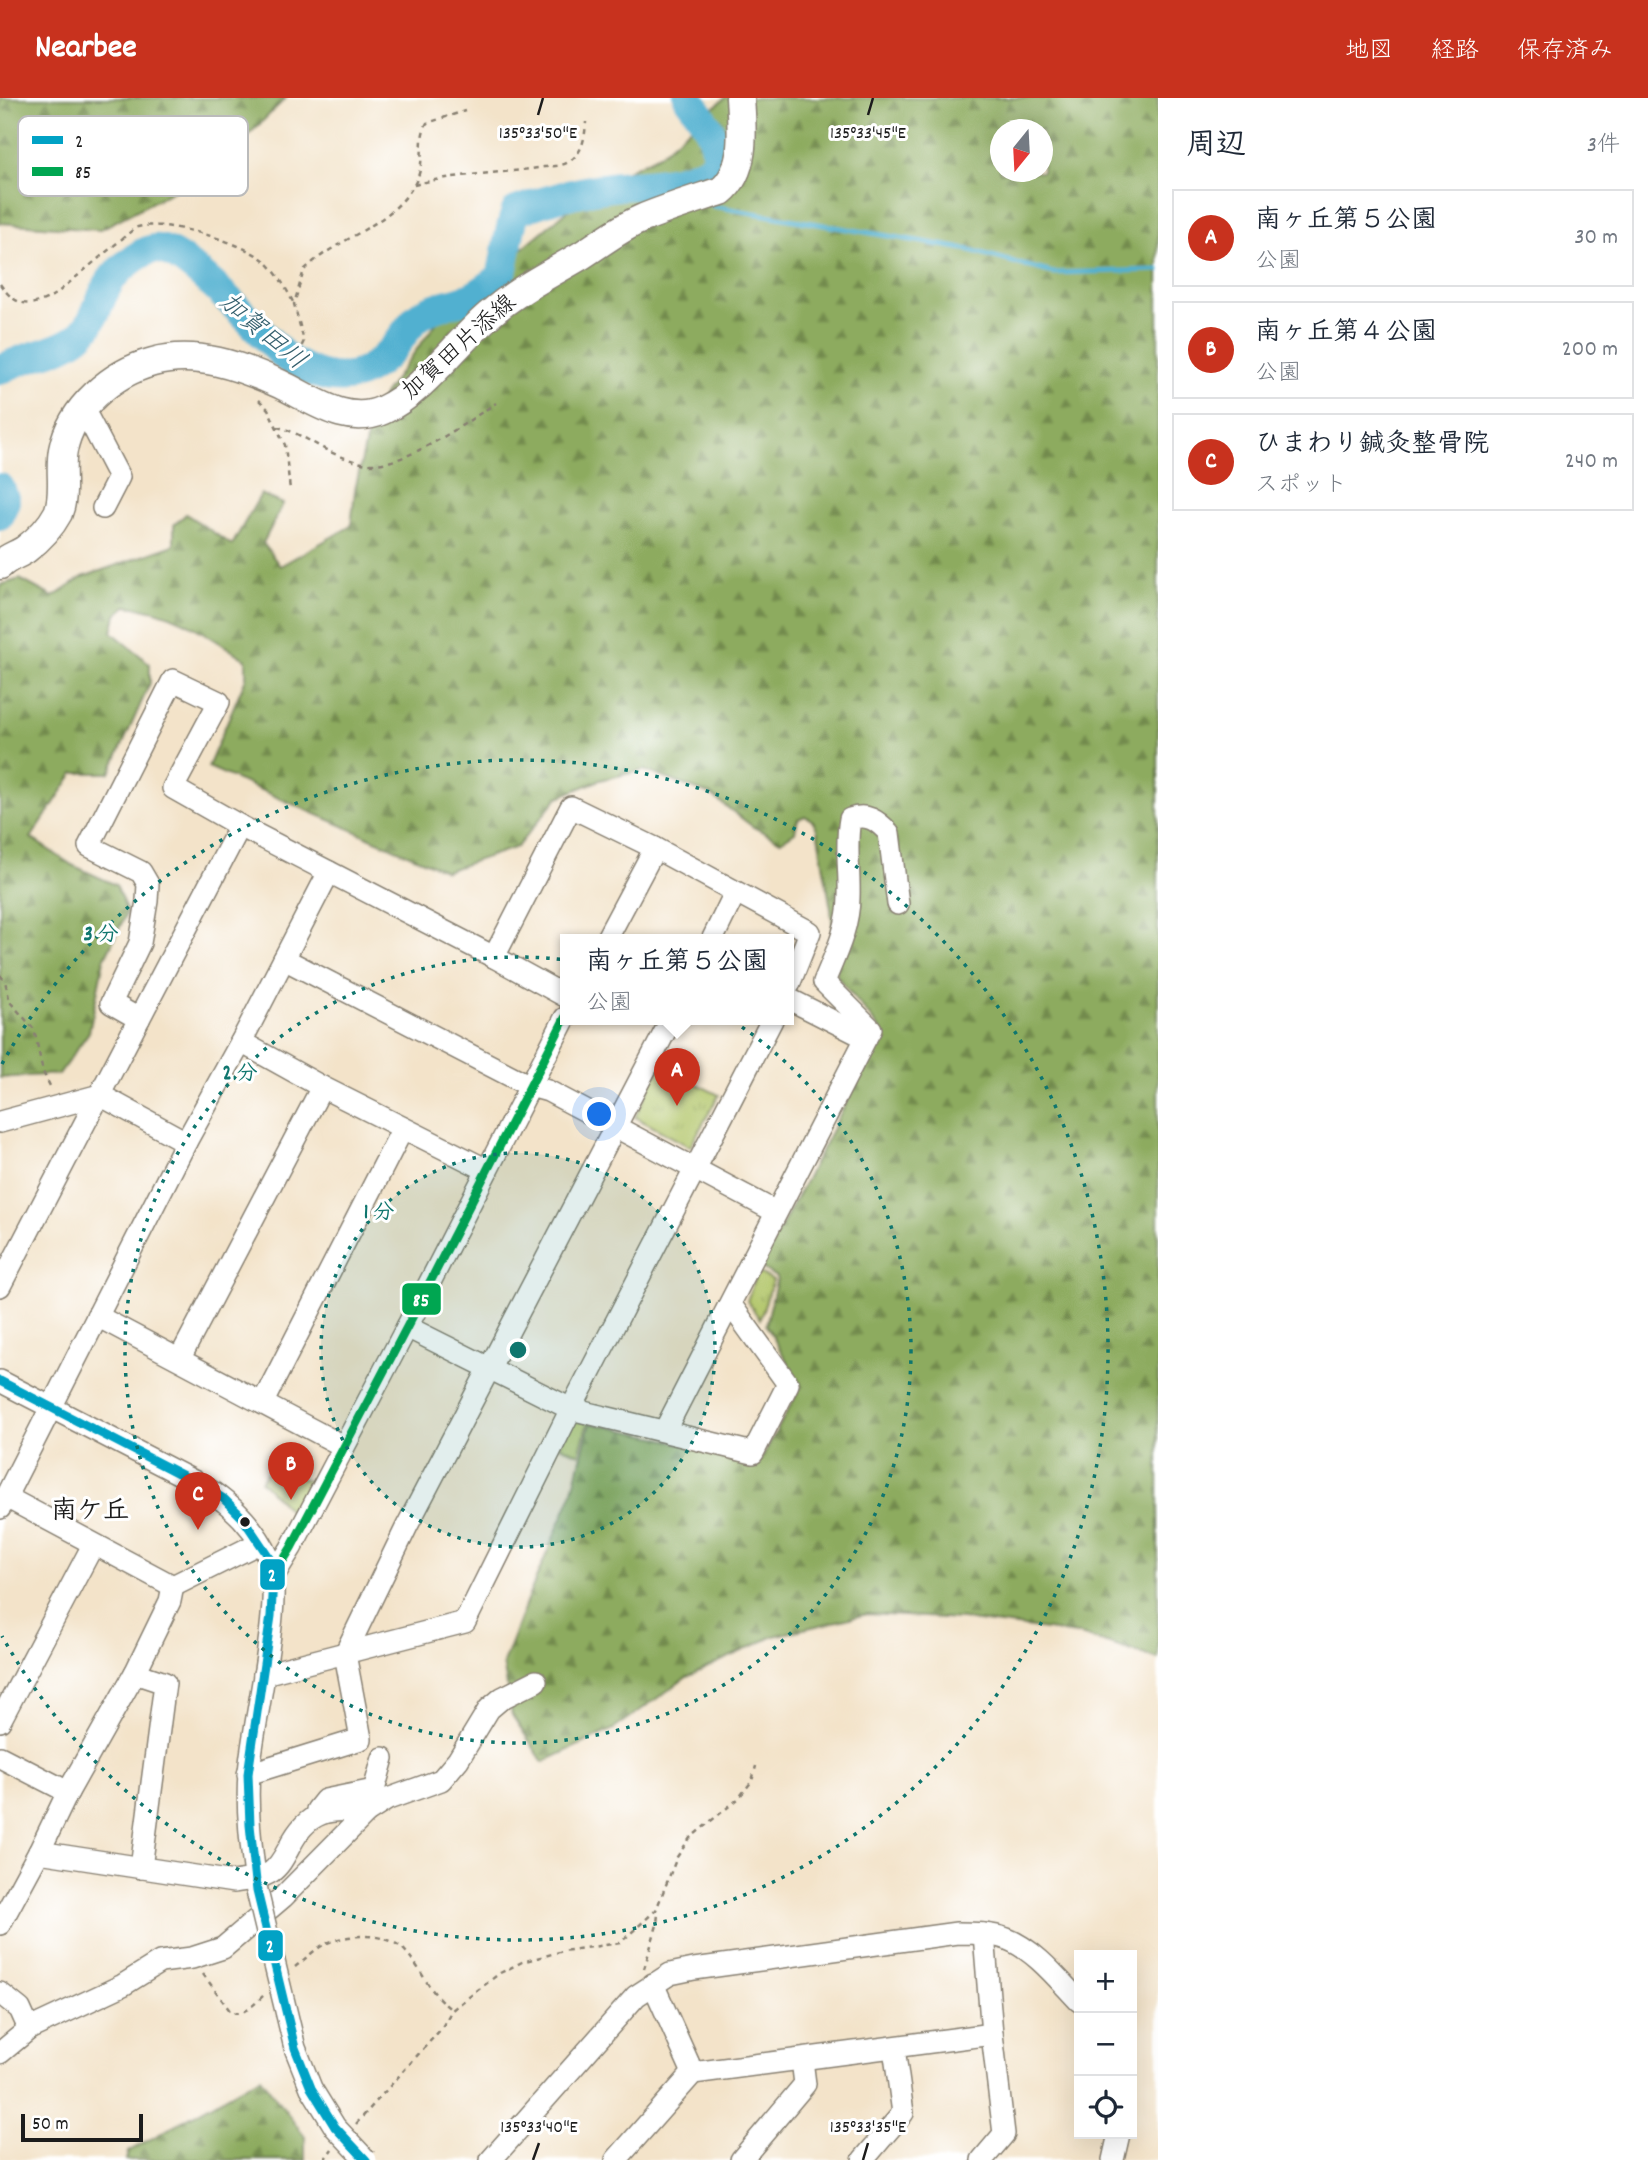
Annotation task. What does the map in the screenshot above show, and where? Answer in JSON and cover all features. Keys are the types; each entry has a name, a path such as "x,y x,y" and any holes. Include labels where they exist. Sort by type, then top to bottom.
{"main road":[{"name":"加賀田片添線","path":"1,561 27,548 48,529 58,512 62,492 63,450 70,427 92,397 126,372 152,362 179,357 208,358 279,384 323,407 343,413 368,415 383,410 407,396 487,316 520,290 639,220 721,191 729,184 737,169 742,133 740,98"}],"street":[{"path":"83,408 119,477 103,508"},
{"path":"139,1019 111,1003 140,943 148,884 141,872 89,846 173,680 219,702 173,788 240,826 560,993"},
{"path":"494,957 571,807 655,848 810,932 794,972"},
{"path":"665,1430 871,1029 824,982 847,923 847,834 850,819 858,816 871,818 889,832 898,904"},
{"path":"0,1286 240,826"},
{"path":"610,934 655,848"},
{"path":"173,1586 3,1503 186,1142 329,872"},
{"path":"715,934 735,893"},
{"path":"284,960 530,1086 548,1091 776,1212"},
{"path":"794,1002 866,1038"},
{"path":"273,1577 291,1548 407,1327 561,1025"},
{"path":"248,1774 361,1739 345,1654 407,1527 668,1025"},
{"path":"264,1674 465,1622 571,1409 769,1025"},
{"path":"241,1042 322,1087 487,1170"},
{"path":"180,1358 322,1087"},
{"path":"0,1122 100,1095 186,1142"},
{"path":"263,1402 403,1128"},
{"path":"407,1327 571,1409 753,1453 788,1384 731,1305"},
{"path":"97,1315 343,1446"},
{"path":"0,1381 204,1486 224,1499 242,1517 269,1557 273,1577 271,1616 248,1774 256,1885 295,2048 311,2088 335,2127 366,2160"},
{"path":"173,1586 259,1542"},
{"path":"0,1721 93,1545"},
{"path":"0,1924 68,1792 135,1673 170,1601 173,1586"},
{"path":"135,1673 165,1683 141,1868"},
{"path":"0,2053 29,2029 123,1985 160,1962 192,1958 223,1948 283,1897 366,1813 388,1799 441,1780 458,1760 489,1709 502,1698 536,1681"},
{"path":"0,1758 68,1792"},
{"path":"39,1852 256,1885 277,1867 299,1828 325,1800 374,1790 383,1758"},
{"path":"312,1816 355,1811 366,1813"},
{"path":"504,2156 648,1980 694,1969 957,1933 984,1934 1006,1939 1031,1955 1074,1996"},
{"path":"982,2160 1004,2134 984,1934"},
{"path":"648,1980 693,2073"},
{"path":"0,1993 20,2009 29,2029"},
{"path":"616,2160 693,2073 992,2034"},
{"path":"863,2160 903,2113 894,2048"},
{"path":"741,2160 804,2084 803,2060"},
{"path":"1113,2160 1118,2139"}],"path":[{"path":"294,304 304,270 396,209 414,185 422,168 422,132 427,123 466,111"},
{"path":"414,185 458,177 560,166 572,160 580,150 585,140 586,122"},
{"path":"0,284 7,294 18,302 44,302 135,228 153,225 189,231 249,250 266,262 284,284 294,304 303,341 299,355"},
{"path":"255,396 268,409 277,427 287,455 290,490"},
{"path":"277,427 338,456 374,464 420,449 496,403"},
{"path":"0,975 5,981 10,1002 34,1029 43,1072 60,1106"},
{"path":"349,2131 441,2029 452,2010 500,1973 522,1962 563,1951 620,1943 627,1938 656,1910 677,1857 690,1838 738,1800 752,1782 756,1766"},
{"path":"648,1980 658,1913"},
{"path":"288,1974 328,1943 348,1938 383,1938 396,1943 407,1952 425,1983 452,2010"},
{"path":"192,1958 231,2012 243,2012 271,1989"},
{"path":"324,2160 332,2149"}],"green space":[{"path":"0,98 286,98 248,135 248,116 18,116 18,196 164,196 99,230 0,223"},
{"path":"725,98 1158,98 1158,1659 1077,1634 962,1619 867,1614 774,1636 687,1677 614,1729 543,1762 512,1715 503,1663 572,1494 590,1423 656,1437 758,1465 801,1386 766,1325 777,1278 760,1267 883,1033 837,976 831,909 817,829 813,821 805,816 798,819 795,832 781,841 753,827 711,795 644,770 600,780 558,797 517,847 446,871 208,767 246,678 246,660 175,618 143,608 126,606 116,615 112,632 150,664 150,683 110,773 74,773 31,838 72,865 116,885 127,912 104,960 89,1032 59,1074 0,1078 0,585 20,579 53,597 83,577 174,545 174,525 186,514 232,545 261,494 283,504 263,543 280,566 351,526 355,490 366,441 382,397 442,315 597,186 659,155"},
{"path":"660,1066 719,1095 690,1147 635,1117"},
{"path":"757,1272 773,1280 760,1319 747,1301"},
{"path":"573,1417 588,1422 579,1454 559,1446"},
{"path":"271,1465 313,1483 294,1516 261,1481"},
{"path":"260,2077 305,2136 305,2160 126,2160 128,2152"}],"waterway":[{"name":"加賀田川","path":"0,370 60,347 79,336 90,323 114,276 141,254 159,249 172,254 206,278 285,357 315,373 329,377 356,375 381,360 424,313 473,296 501,277 516,211 587,191 652,184 691,176 716,164 713,136 688,98"},
{"path":"609,187 665,197"},
{"path":"713,206 970,250 1053,273 1158,270"},
{"name":"加賀田川","path":"0,488 5,501 0,515"}],"transit line":[{"name":"85","path":"273,1577 291,1548 407,1327 561,1025"},
{"name":"2","path":"0,1381 224,1499 242,1517 269,1557 273,1577 271,1616 248,1774 257,1891 295,2048 311,2088 335,2127 366,2160"}],"place":[{"name":"南ヶ丘第５公園","path":"677,1106"},
{"name":"南ヶ丘第４公園","path":"291,1500"},
{"name":"ひまわり鍼灸整骨院","path":"198,1530"}],"district":[{"name":"南ケ丘","path":"90,1509"}]}
